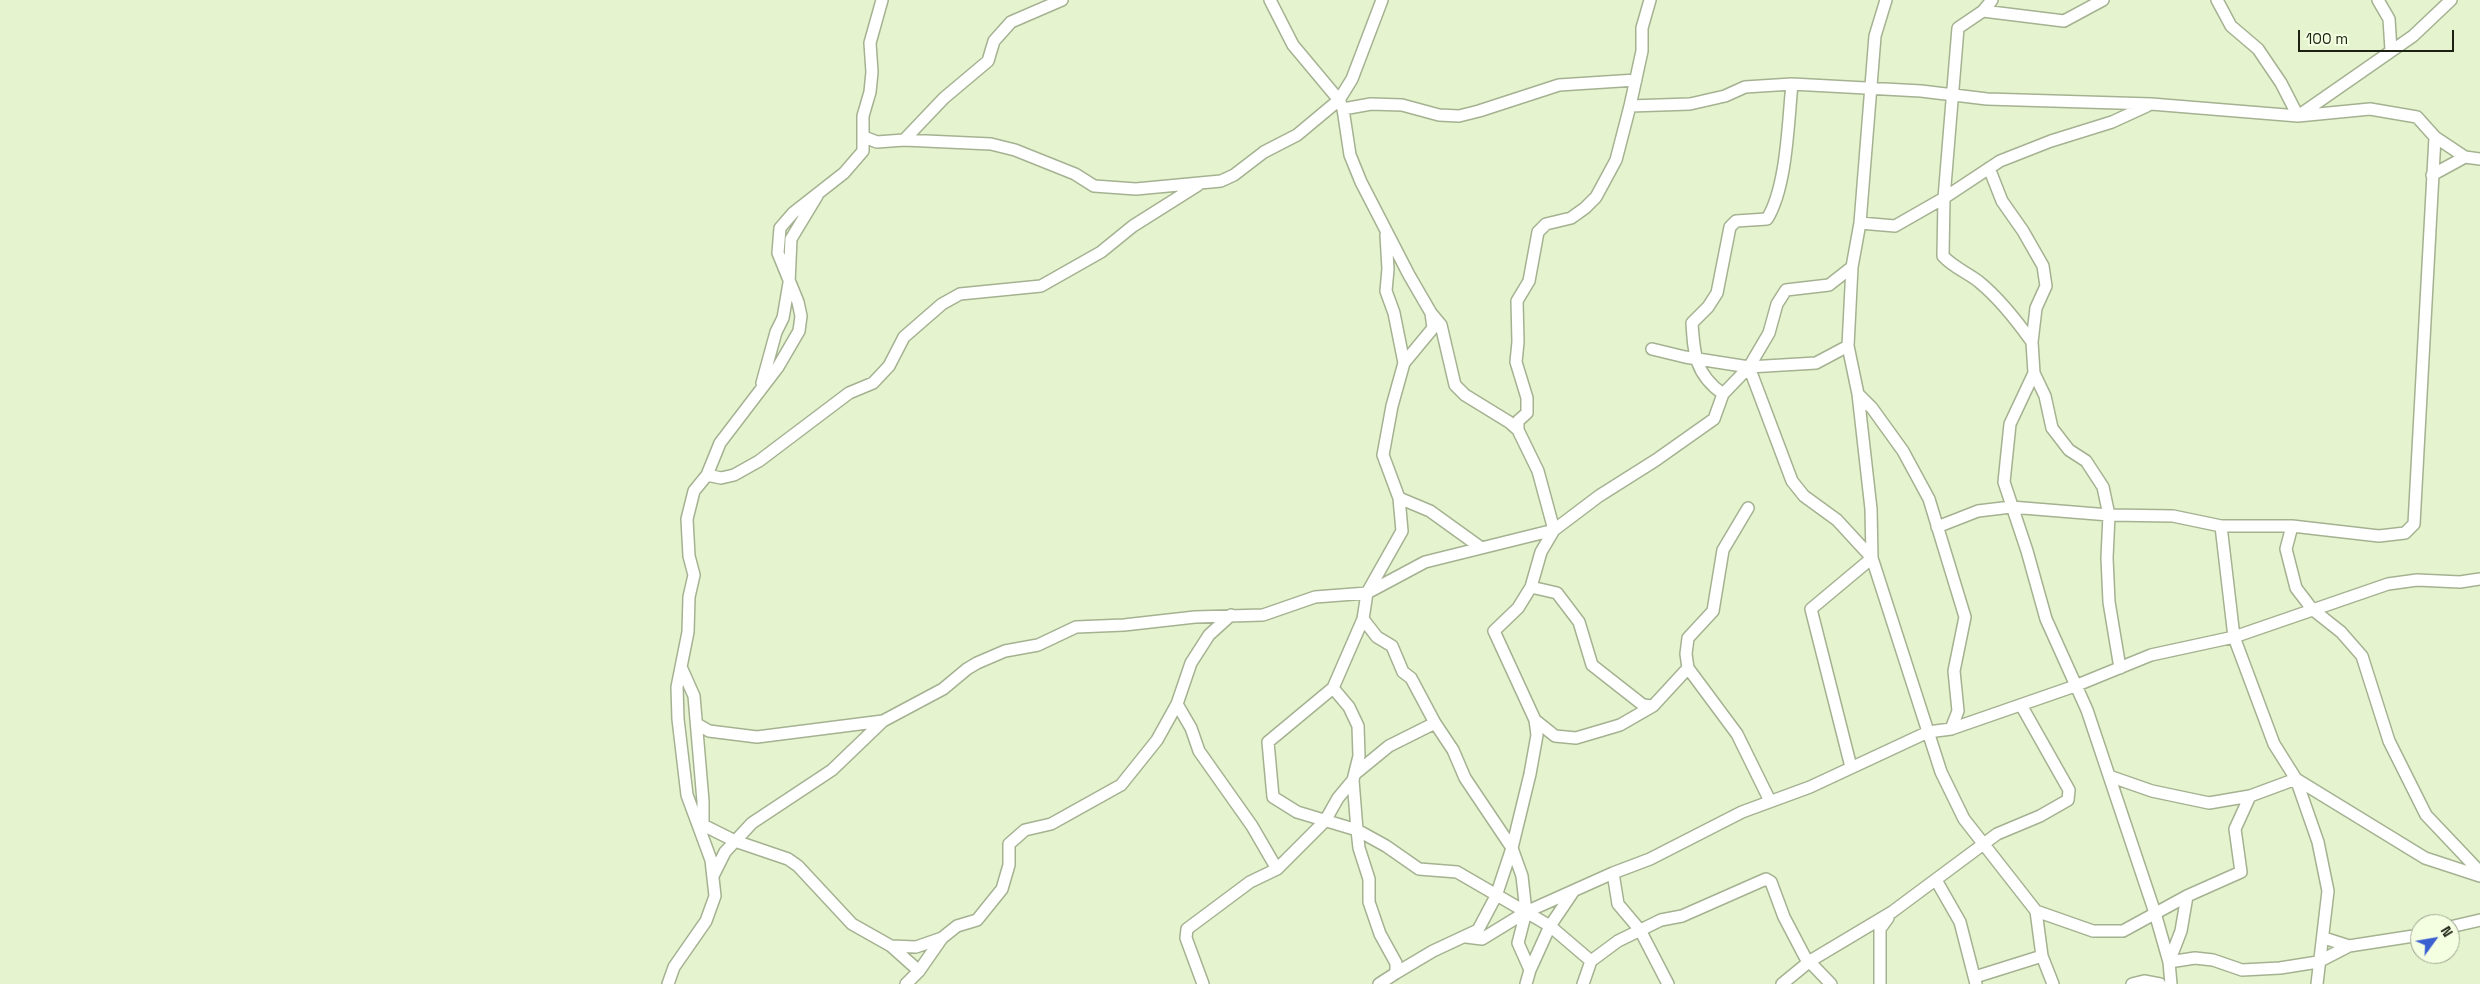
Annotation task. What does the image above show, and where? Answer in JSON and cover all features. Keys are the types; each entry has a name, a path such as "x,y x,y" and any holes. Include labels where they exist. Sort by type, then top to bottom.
{"street":[{"path":"668,984 674,967 706,921 715,896 711,860 702,829 687,795 683,776 676,687 682,669 688,632 689,597 694,575 690,556 687,519 694,491 707,475 720,443 778,367 799,331 801,316 798,302 778,253 780,228 793,213 844,172 863,151 863,116 870,92 872,72 870,43 882,0"},
{"path":"904,140 944,98 988,61 994,41 1011,22 1062,0"},
{"path":"1270,0 1293,45 1341,104 1350,155 1361,182 1386,231 1431,313 1441,325 1455,384 1465,396 1509,422 1518,430 1538,472 1554,530"},
{"path":"864,137 877,142 904,140 991,144 1015,150 1075,174 1094,186 1136,189 1221,182 1234,175 1251,160 1297,134 1341,104 1369,40 1382,0"},
{"path":"1518,430 1518,421 1527,413 1527,398 1516,362 1518,342 1517,301 1528,281 1538,232 1546,224 1570,218 1596,197 1616,160 1636,80 1642,51 1642,28 1650,0"},
{"path":"1886,0 1875,36 1860,223 1852,267 1848,346 1858,394 1871,509 1872,558 1940,772 1964,820 2036,911 2042,956 2053,984"},
{"path":"1992,0 1983,11 1958,28 1944,198 1943,256 1950,264 1979,282 2018,322 2032,342"},
{"path":"1983,11 2064,21 2102,0"},
{"path":"2217,0 2231,26 2258,49 2298,116"},
{"path":"2378,0 2390,19 2392,50"},
{"path":"2298,116 2413,36 2451,0"},
{"path":"1341,104 1402,105 1439,116 1459,116 1479,112 1558,85 1636,80"},
{"path":"1630,106 1690,104 1725,96 1745,87 1792,84 1921,90 1987,100 2151,104 2298,116 2370,108 2417,117 2435,137 2466,157 2480,159"},
{"path":"1723,394 1708,384 1695,358 1692,322 1708,307 1716,293 1730,228 1736,221 1767,220 1772,211 1783,167 1792,84"},
{"path":"1860,223 1895,226 2008,158 2051,141 2112,122 2151,104"},
{"path":"1937,527 1978,511 2011,507 2109,515 2173,516 2221,526 2292,526 2380,536 2405,533 2414,524 2435,137"},
{"path":"2432,174 2466,157"},
{"path":"1989,168 2002,201 2023,231 2043,266 2046,286 2036,308 2032,342 2034,373 2045,396 2052,428 2070,450 2086,461 2103,487 2109,515 2107,558 2109,602 2120,668"},
{"path":"707,475 721,478 734,475 759,461 849,393 873,383 889,366 904,337 942,304 960,294 1041,286 1101,252 1133,226 1202,183"},
{"path":"1386,231 1388,270 1386,291 1394,313 1404,363"},
{"path":"1379,984 1433,951 1478,930 1496,896 1512,848 1530,774 1537,735 1535,720 1494,631 1518,608 1531,586 1540,552 1554,530 1599,496 1656,460 1714,419 1723,394 1748,367 1769,333 1776,304 1786,290 1829,285 1852,267"},
{"path":"758,393 769,364 776,332 783,318 789,283"},
{"path":"1431,313 1433,328 1404,363 1392,406 1383,455 1399,498 1402,531 1367,593 1363,619 1333,688 1268,742 1273,797 1298,812 1357,830 1386,846 1419,868 1457,872 1550,926 1592,961"},
{"path":"1652,349 1748,367 1816,363 1848,346"},
{"path":"1748,367 1792,481 1804,496 1837,520 1872,558"},
{"path":"2034,373 2009,431 2004,482 2027,551 2046,619 2087,710 2155,913 2169,962 2171,984"},
{"path":"1858,394 1872,408 1903,451 1929,499 1965,617 1954,671 1958,711 1951,729"},
{"path":"1399,498 1430,511 1480,547"},
{"path":"1748,508 1723,550 1713,611 1688,638 1686,654 1688,668 1737,734 1770,802"},
{"path":"2221,526 2234,637 2274,744 2296,779 2318,842 2328,891 2324,938 2318,962 2317,984"},
{"path":"2292,526 2286,549 2296,588 2312,609 2341,632 2362,656 2389,740 2426,815 2480,872"},
{"path":"713,876 725,852 752,823 832,770 883,721 943,689 977,663 1005,651 1038,646 1076,627 1124,625 1162,619 1263,616 1316,597 1367,593 1425,562 1554,530"},
{"path":"1851,767 1811,609 1872,558"},
{"path":"1466,936 1482,939 1526,912 1613,873 1650,859 1742,812 1810,787 1928,732 1951,729 2021,705 2075,686 2151,655 2234,637 2388,584 2417,580 2460,582 2480,579"},
{"path":"1531,586 1558,594 1580,622 1592,665 1643,705 1653,706"},
{"path":"906,984 919,971 942,938 956,926 977,920 1002,889 1009,865 1009,844 1025,830 1050,824 1121,786 1157,740 1177,704 1192,663 1210,636 1231,616"},
{"path":"1363,619 1377,637 1392,646 1403,672 1411,678 1435,723 1453,750 1465,778 1512,848 1522,876 1526,912 1518,943 1530,970"},
{"path":"1535,720 1555,736 1576,738 1620,725 1653,706 1688,668"},
{"path":"682,669 694,696 703,801 702,829"},
{"path":"1333,688 1350,707 1358,726 1355,777 1359,848 1369,879 1369,902 1380,934 1396,964 1396,973"},
{"path":"1177,704 1191,728 1199,751 1252,826 1277,869"},
{"path":"1782,984 1810,961 1892,912 1997,834 2040,816 2068,800 2069,790 2021,705"},
{"path":"697,724 709,731 757,737 883,721"},
{"path":"1203,984 1200,971 1186,938 1187,929 1250,882 1277,869 1325,821 1338,798 1355,777 1389,746 1435,723"},
{"path":"2109,776 2152,791 2209,803 2250,796 2296,779"},
{"path":"2296,779 2425,858 2480,876"},
{"path":"2036,911 2094,931 2123,931 2187,896 2241,872 2235,829 2250,796"},
{"path":"702,829 788,859 798,866 852,924 891,946 919,971"},
{"path":"1613,873 1618,904 1640,930 1668,984"},
{"path":"1583,984 1592,961 1618,941 1662,920 1682,916 1766,879 1771,882 1784,916 1810,961 1831,984"},
{"path":"1936,880 1960,922 1976,981 2042,956"},
{"path":"1526,984 1530,970 1550,926 1572,892"},
{"path":"2169,962 2181,931 2187,896"},
{"path":"1880,984 1880,929 1892,912"},
{"path":"2460,925 2480,920"},
{"path":"2169,962 2195,958 2213,960 2242,970 2280,968 2318,962 2349,946 2410,937"},
{"path":"891,946 916,947 942,938"},
{"path":"2324,938 2349,946"},
{"path":"2132,984 2144,981 2160,984"}]}
